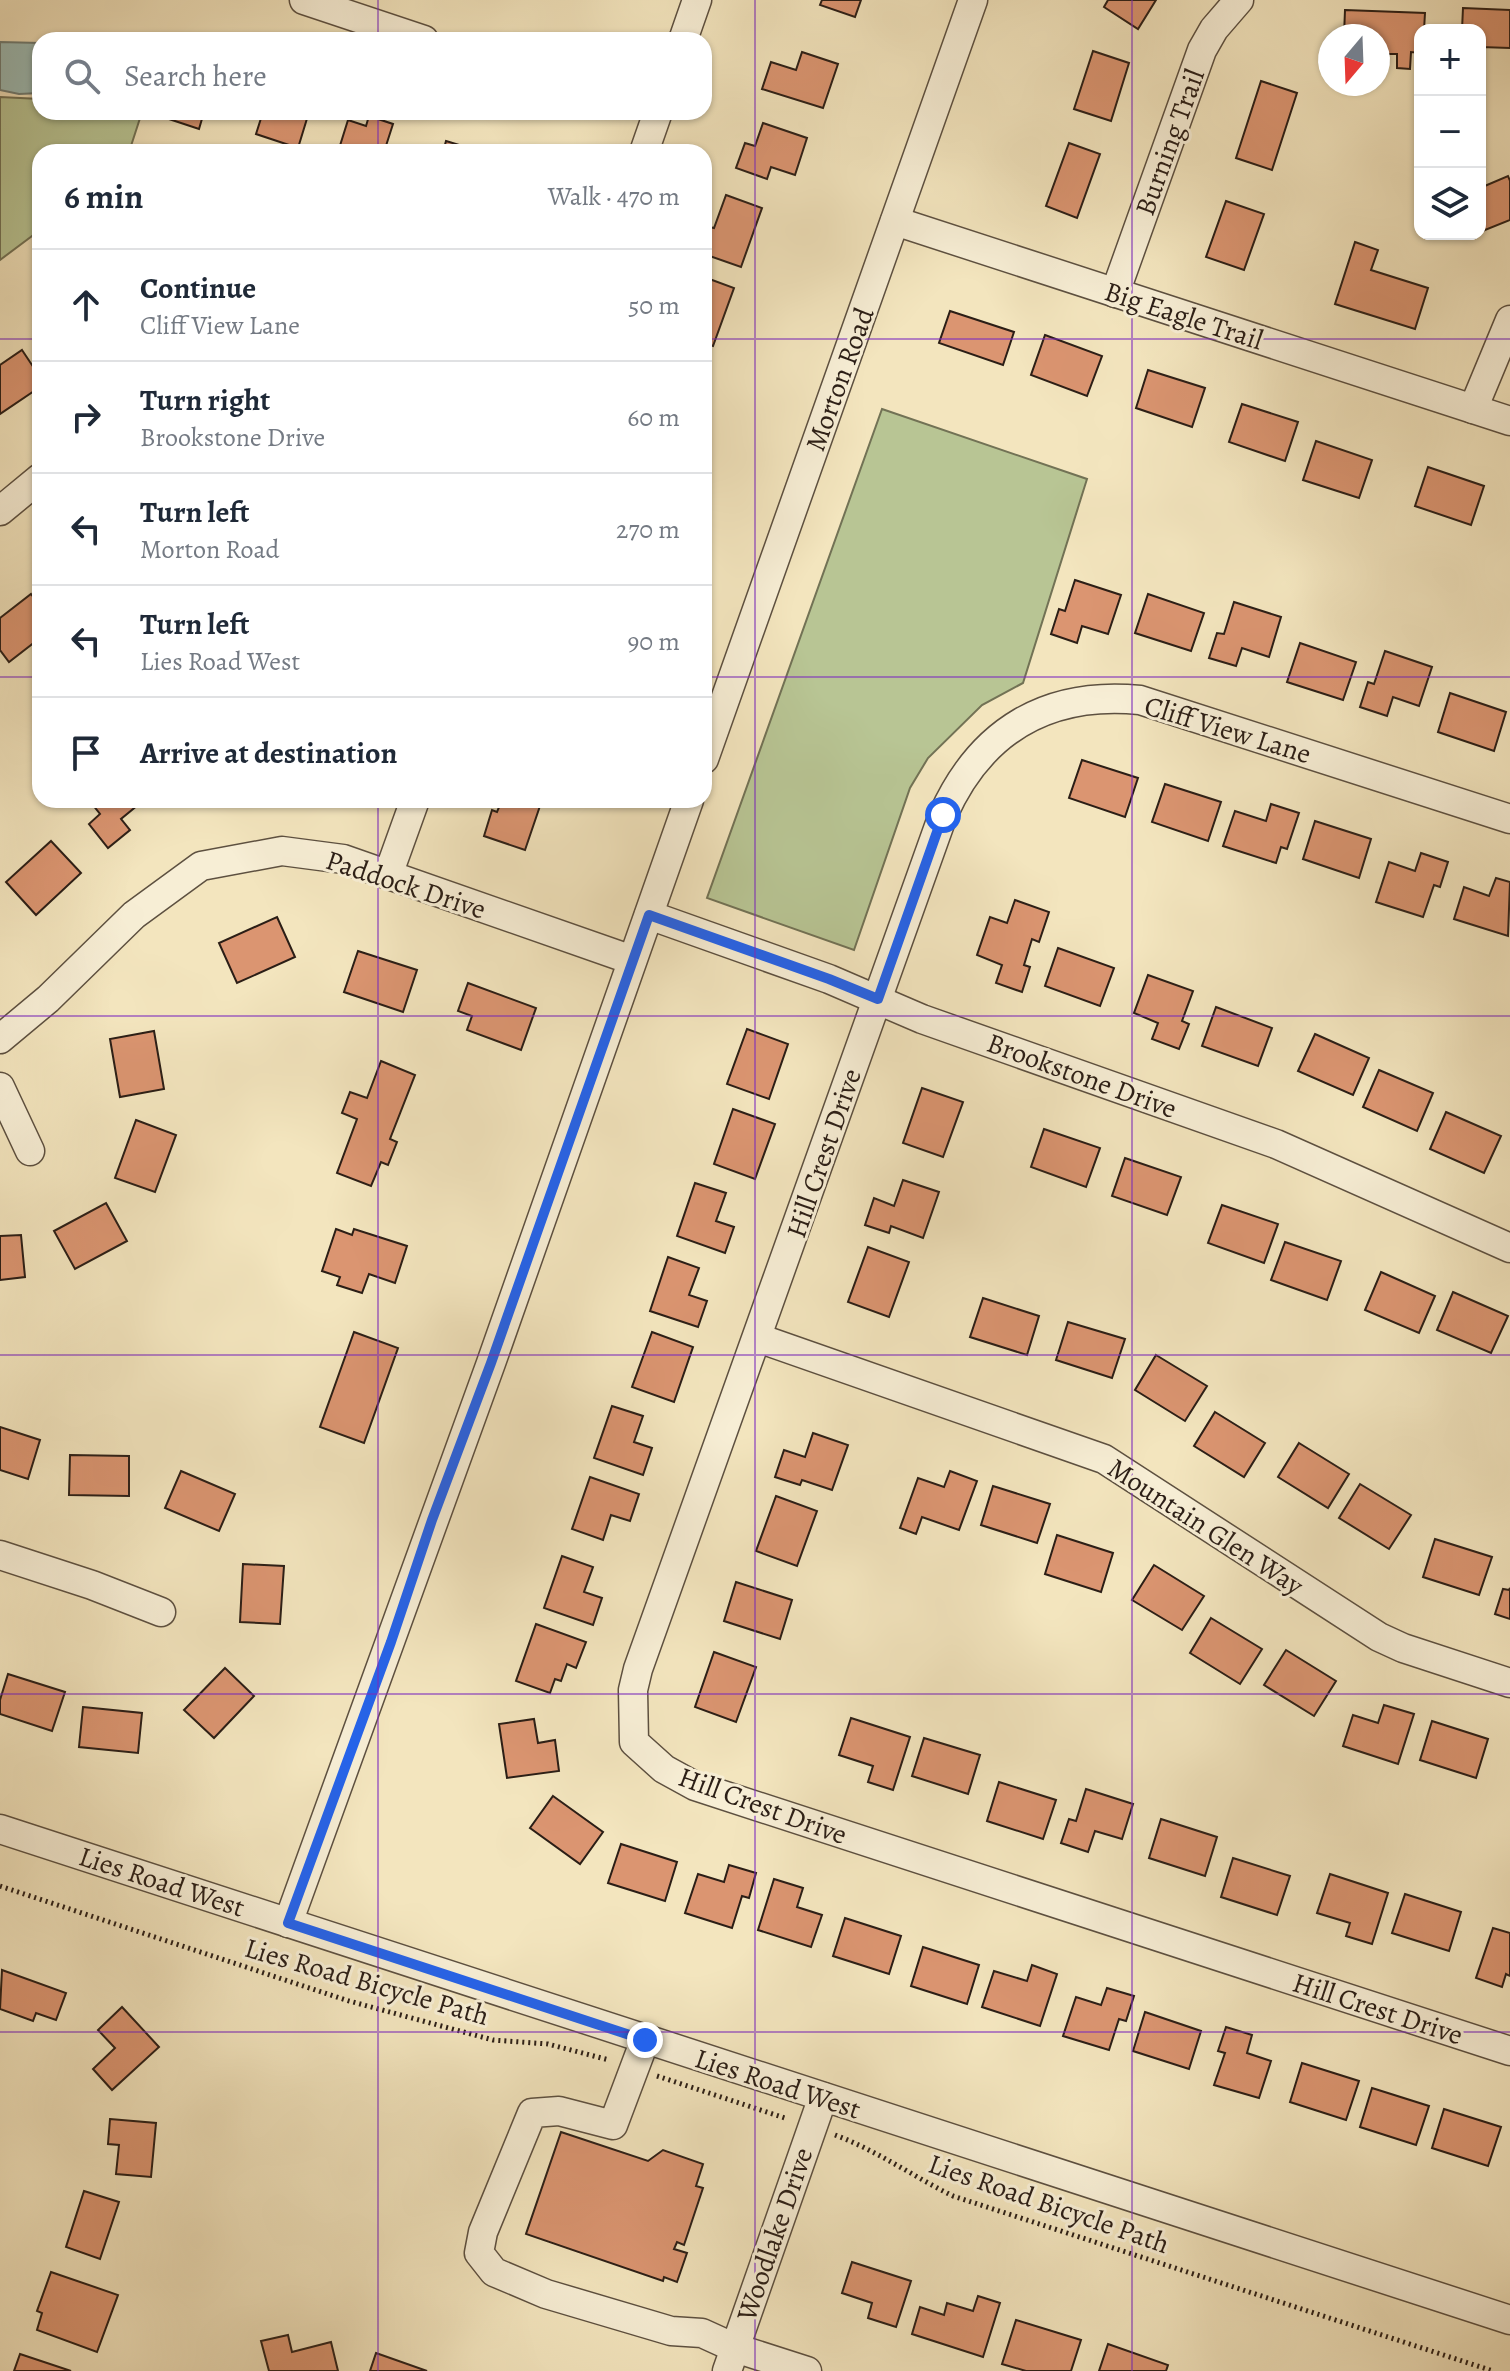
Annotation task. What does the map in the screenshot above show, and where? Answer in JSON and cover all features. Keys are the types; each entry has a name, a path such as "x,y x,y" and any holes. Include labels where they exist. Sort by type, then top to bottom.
{"street":[{"path":"304,0 400,32"},
{"path":"686,32 697,0"},
{"name":"Morton Road","path":"712,736 973,0"},
{"name":"Burning Trail","path":"1115,293 1202,50 1214,29 1239,0"},
{"path":"646,144 651,120"},
{"name":"Big Eagle Trail","path":"895,221 1510,421"},
{"path":"1473,409 1510,320"},
{"path":"0,511 32,485"},
{"name":"Cliff View Lane","path":"878,999 943,815 962,777 992,744 1030,715 1066,704 1106,697 1165,706 1510,819"},
{"path":"388,875 412,808"},
{"path":"288,1923 491,1363 686,808"},
{"name":"Paddock Drive","path":"0,1039 48,999 134,915 201,866 282,851 343,859 632,960"},
{"name":"Brookstone Drive","path":"649,915 829,979 922,1019 1276,1144 1510,1248"},
{"name":"Hill Crest Drive","path":"878,999 638,1669 633,1690 634,1742 664,1769 695,1786 1510,2051"},
{"path":"0,1087 30,1151"},
{"name":"Mountain Glen Way","path":"758,1338 1104,1459 1379,1637 1403,1648 1510,1683"},
{"path":"0,1555 92,1585 161,1612"},
{"name":"Lies Road West","path":"0,1829 1510,2320"},
{"path":"645,2040 613,2125 559,2111 532,2113 483,2232 479,2253 494,2272 546,2294 630,2321 671,2331 702,2333 731,2359 807,2371"},
{"name":"Woodlake Drive","path":"731,2359 823,2097"}],"path":[{"name":"Lies Road Bicycle Path","path":"0,1886 349,2001 454,2031 493,2040 548,2044 582,2051 855,2142 953,2196 1493,2371"}],"green space":[{"path":"0,97 32,99 32,120 139,120 132,144 32,144 32,236 0,260"},
{"path":"882,409 1087,479 1023,683 982,705 928,758 910,788 854,950 707,898"}],"water":[{"path":"0,42 32,43 32,93 0,90"}],"building":[{"path":"822,0 861,0 855,17 820,5"},
{"path":"1108,0 1156,0 1138,29 1104,7"},
{"path":"1463,8 1510,10 1510,48 1486,47 1486,24 1462,24"},
{"path":"1345,10 1425,13 1424,24 1414,24 1414,52 1411,52 1410,69 1397,68 1397,54 1390,54 1390,24 1344,24"},
{"path":"1093,51 1129,63 1111,121 1074,109"},
{"path":"802,52 838,64 823,108 762,89 771,62 796,70"},
{"path":"1261,81 1297,93 1272,170 1236,158"},
{"path":"172,120 202,120 199,129"},
{"path":"260,120 307,120 299,144 286,144 256,134"},
{"path":"348,120 366,126 368,120 393,124 387,144 340,144"},
{"path":"763,123 807,138 795,175 771,167 767,179 736,168 745,143 755,146"},
{"path":"1069,143 1100,154 1077,218 1046,206"},
{"path":"1508,176 1510,181 1510,220 1486,230 1486,185"},
{"path":"726,195 762,208 741,267 712,257 714,228"},
{"path":"1226,201 1264,214 1244,270 1206,257"},
{"path":"1355,242 1378,250 1371,270 1428,288 1415,329 1335,304"},
{"path":"712,280 734,288 712,346"},
{"path":"950,311 1014,332 1003,365 939,343"},
{"path":"1045,335 1102,356 1087,396 1031,375"},
{"path":"22,350 32,365 32,392 0,414 0,365"},
{"path":"1148,370 1205,388 1192,427 1136,408"},
{"path":"1242,404 1298,422 1285,461 1229,442"},
{"path":"1316,441 1372,460 1359,498 1303,480"},
{"path":"1428,467 1484,486 1471,525 1415,506"},
{"path":"1075,580 1121,595 1108,634 1082,626 1077,643 1051,634 1059,609 1065,611"},
{"path":"1148,594 1204,613 1191,651 1135,633"},
{"path":"32,595 32,644 9,662 0,650 0,618"},
{"path":"1234,602 1281,617 1269,657 1242,648 1236,666 1209,658 1217,633 1224,634"},
{"path":"1300,643 1356,662 1343,700 1287,682"},
{"path":"1385,651 1432,667 1419,706 1393,697 1387,716 1360,707 1368,682 1374,684"},
{"path":"1450,693 1506,712 1494,751 1438,732"},
{"path":"1082,760 1138,778 1125,817 1069,798"},
{"path":"1165,784 1221,802 1208,841 1152,822"},
{"path":"1271,804 1299,813 1287,849 1281,847 1276,863 1223,846 1235,811 1266,821"},
{"path":"95,808 134,808 121,819 130,830 108,848 89,824 100,814"},
{"path":"499,808 539,808 525,850 484,836 492,810 497,812"},
{"path":"1315,821 1371,839 1359,878 1303,859"},
{"path":"51,841 81,873 36,915 6,882"},
{"path":"1421,853 1448,862 1440,887 1434,885 1423,917 1376,902 1389,862 1415,871"},
{"path":"1496,878 1510,882 1508,936 1454,919 1464,887 1489,896"},
{"path":"1015,900 1049,912 1039,942 1032,939 1024,965 1030,967 1022,992 996,983 1002,965 977,955 990,917 1007,923"},
{"path":"277,917 295,957 237,983 219,943"},
{"path":"1058,948 1114,968 1100,1006 1045,986"},
{"path":"358,951 417,970 403,1012 344,992"},
{"path":"1148,975 1193,991 1182,1021 1189,1024 1179,1049 1152,1039 1158,1023 1134,1013"},
{"path":"468,983 536,1008 521,1050 467,1030 472,1016 458,1011"},
{"path":"1216,1007 1272,1028 1258,1066 1202,1046"},
{"path":"747,1029 788,1044 769,1099 727,1084"},
{"path":"154,1031 164,1089 120,1097 110,1039"},
{"path":"1315,1034 1369,1058 1353,1095 1298,1071"},
{"path":"381,1061 415,1075 390,1139 397,1142 388,1165 381,1162 371,1186 337,1173 357,1119 342,1113 350,1092 367,1098"},
{"path":"1379,1070 1433,1093 1417,1131 1363,1107"},
{"path":"922,1088 963,1102 943,1157 903,1143"},
{"path":"733,1109 775,1124 755,1179 714,1164"},
{"path":"1446,1112 1501,1136 1484,1173 1430,1149"},
{"path":"136,1120 176,1135 155,1192 115,1178"},
{"path":"1044,1129 1100,1148 1086,1187 1031,1167"},
{"path":"1125,1158 1181,1177 1167,1215 1112,1196"},
{"path":"903,1180 939,1192 923,1238 891,1226 889,1233 865,1225 874,1198 894,1206"},
{"path":"695,1183 726,1193 716,1221 734,1227 725,1253 677,1236"},
{"path":"106,1203 127,1241 75,1269 54,1231"},
{"path":"1222,1205 1278,1224 1264,1263 1208,1243"},
{"path":"336,1229 352,1235 354,1229 407,1246 395,1283 369,1274 362,1293 337,1285 340,1277 322,1271"},
{"path":"21,1235 25,1277 0,1280 0,1236"},
{"path":"1285,1242 1341,1261 1327,1300 1271,1280"},
{"path":"868,1247 909,1262 889,1317 848,1302"},
{"path":"668,1257 699,1268 689,1295 707,1301 698,1327 650,1311"},
{"path":"1381,1272 1435,1296 1419,1333 1365,1310"},
{"path":"1453,1292 1508,1316 1491,1353 1437,1330"},
{"path":"983,1298 1039,1316 1027,1355 970,1337"},
{"path":"1068,1322 1125,1339 1112,1378 1056,1360"},
{"path":"354,1332 398,1348 364,1443 320,1427"},
{"path":"652,1332 693,1347 674,1402 632,1387"},
{"path":"1156,1355 1207,1386 1185,1421 1135,1390"},
{"path":"612,1406 643,1416 634,1442 652,1448 643,1475 594,1458"},
{"path":"1215,1412 1265,1443 1244,1477 1194,1446"},
{"path":"0,1427 40,1440 28,1479 0,1470"},
{"path":"813,1433 848,1445 832,1490 802,1480 800,1485 775,1477 784,1450 805,1457"},
{"path":"1299,1443 1349,1474 1328,1508 1278,1477"},
{"path":"70,1455 129,1456 129,1496 69,1495"},
{"path":"181,1471 235,1494 219,1531 165,1508"},
{"path":"950,1471 977,1481 959,1530 922,1517 916,1534 900,1528 918,1478 944,1487"},
{"path":"590,1477 639,1494 630,1521 611,1515 603,1540 572,1529"},
{"path":"1360,1484 1411,1515 1389,1549 1339,1518"},
{"path":"993,1486 1050,1504 1037,1543 981,1525"},
{"path":"776,1496 817,1511 797,1566 756,1551"},
{"path":"1057,1535 1113,1553 1101,1592 1045,1574"},
{"path":"1435,1539 1492,1557 1479,1595 1423,1577"},
{"path":"562,1556 593,1567 584,1592 602,1598 593,1625 544,1608"},
{"path":"243,1564 284,1566 280,1624 240,1622"},
{"path":"1154,1565 1204,1596 1182,1630 1132,1600"},
{"path":"736,1582 792,1600 780,1639 724,1621"},
{"path":"1510,1588 1510,1619 1495,1614 1503,1589"},
{"path":"1211,1618 1262,1649 1240,1684 1190,1653"},
{"path":"536,1624 586,1642 576,1668 567,1664 561,1681 555,1679 550,1693 516,1681"},
{"path":"1286,1650 1336,1681 1314,1716 1264,1685"},
{"path":"714,1652 756,1667 736,1722 695,1707"},
{"path":"225,1668 254,1696 214,1738 184,1710"},
{"path":"8,1674 65,1692 52,1731 0,1714 0,1700"},
{"path":"1384,1705 1414,1714 1398,1764 1343,1746 1353,1715 1378,1723"},
{"path":"83,1707 142,1713 138,1753 79,1747"},
{"path":"851,1718 910,1737 893,1790 868,1782 873,1766 839,1755"},
{"path":"534,1719 538,1743 555,1740 559,1771 507,1778 499,1724"},
{"path":"1432,1721 1488,1739 1476,1778 1420,1760"},
{"path":"924,1738 980,1755 968,1794 912,1776"},
{"path":"999,1782 1056,1800 1043,1839 987,1821"},
{"path":"1086,1789 1133,1804 1122,1839 1095,1831 1088,1852 1061,1843 1069,1819 1076,1821"},
{"path":"553,1796 603,1832 580,1864 530,1828"},
{"path":"1161,1819 1217,1837 1205,1876 1149,1858"},
{"path":"621,1844 677,1862 665,1901 608,1883"},
{"path":"1233,1858 1290,1876 1277,1915 1221,1897"},
{"path":"729,1865 756,1873 749,1898 742,1896 732,1928 685,1913 698,1874 724,1882"},
{"path":"1330,1874 1388,1893 1372,1944 1346,1936 1350,1923 1317,1913"},
{"path":"774,1879 803,1888 797,1907 822,1915 811,1947 758,1930"},
{"path":"1405,1894 1461,1912 1449,1951 1392,1933"},
{"path":"845,1918 901,1936 889,1974 833,1956"},
{"path":"1493,1928 1510,1933 1510,1976 1506,1974 1502,1987 1476,1978"},
{"path":"923,1947 979,1965 967,2004 911,1986"},
{"path":"1032,1965 1057,1974 1040,2026 982,2007 994,1971 1027,1981"},
{"path":"2,1970 66,1993 56,2020 36,2013 33,2021 0,2009"},
{"path":"1107,1988 1134,1996 1126,2021 1119,2019 1109,2050 1063,2036 1076,1997 1101,2005"},
{"path":"122,2007 159,2047 112,2090 93,2069 115,2048 98,2030"},
{"path":"1145,2012 1201,2031 1189,2069 1133,2051"},
{"path":"1226,2027 1252,2035 1247,2053 1271,2061 1259,2098 1214,2085 1225,2053 1218,2051"},
{"path":"1302,2063 1359,2081 1346,2120 1290,2102"},
{"path":"1372,2088 1429,2106 1416,2145 1360,2127"},
{"path":"1444,2109 1501,2127 1488,2166 1432,2148"},
{"path":"110,2119 156,2123 151,2177 116,2174 119,2145 108,2144"},
{"path":"561,2132 648,2161 663,2150 703,2164 696,2186 703,2188 684,2245 677,2242 674,2249 687,2253 677,2282 664,2277 663,2281 526,2234"},
{"path":"84,2191 119,2202 100,2259 66,2247"},
{"path":"852,2262 911,2281 896,2327 868,2318 872,2303 842,2293"},
{"path":"51,2272 118,2295 97,2352 37,2330 42,2313 37,2311"},
{"path":"978,2296 1000,2303 983,2357 912,2334 920,2307 944,2315 947,2303 973,2311"},
{"path":"1016,2320 1081,2340 1071,2371 1026,2371 1002,2364"},
{"path":"288,2335 292,2352 331,2342 338,2371 269,2371 261,2341"},
{"path":"1108,2344 1168,2365 1166,2371 1099,2371"},
{"path":"376,2353 427,2371 370,2371"},
{"path":"20,2354 71,2371 14,2371"}],"route":[{"path":"645,2040 288,1923 649,915 878,999 943,815"}]}
